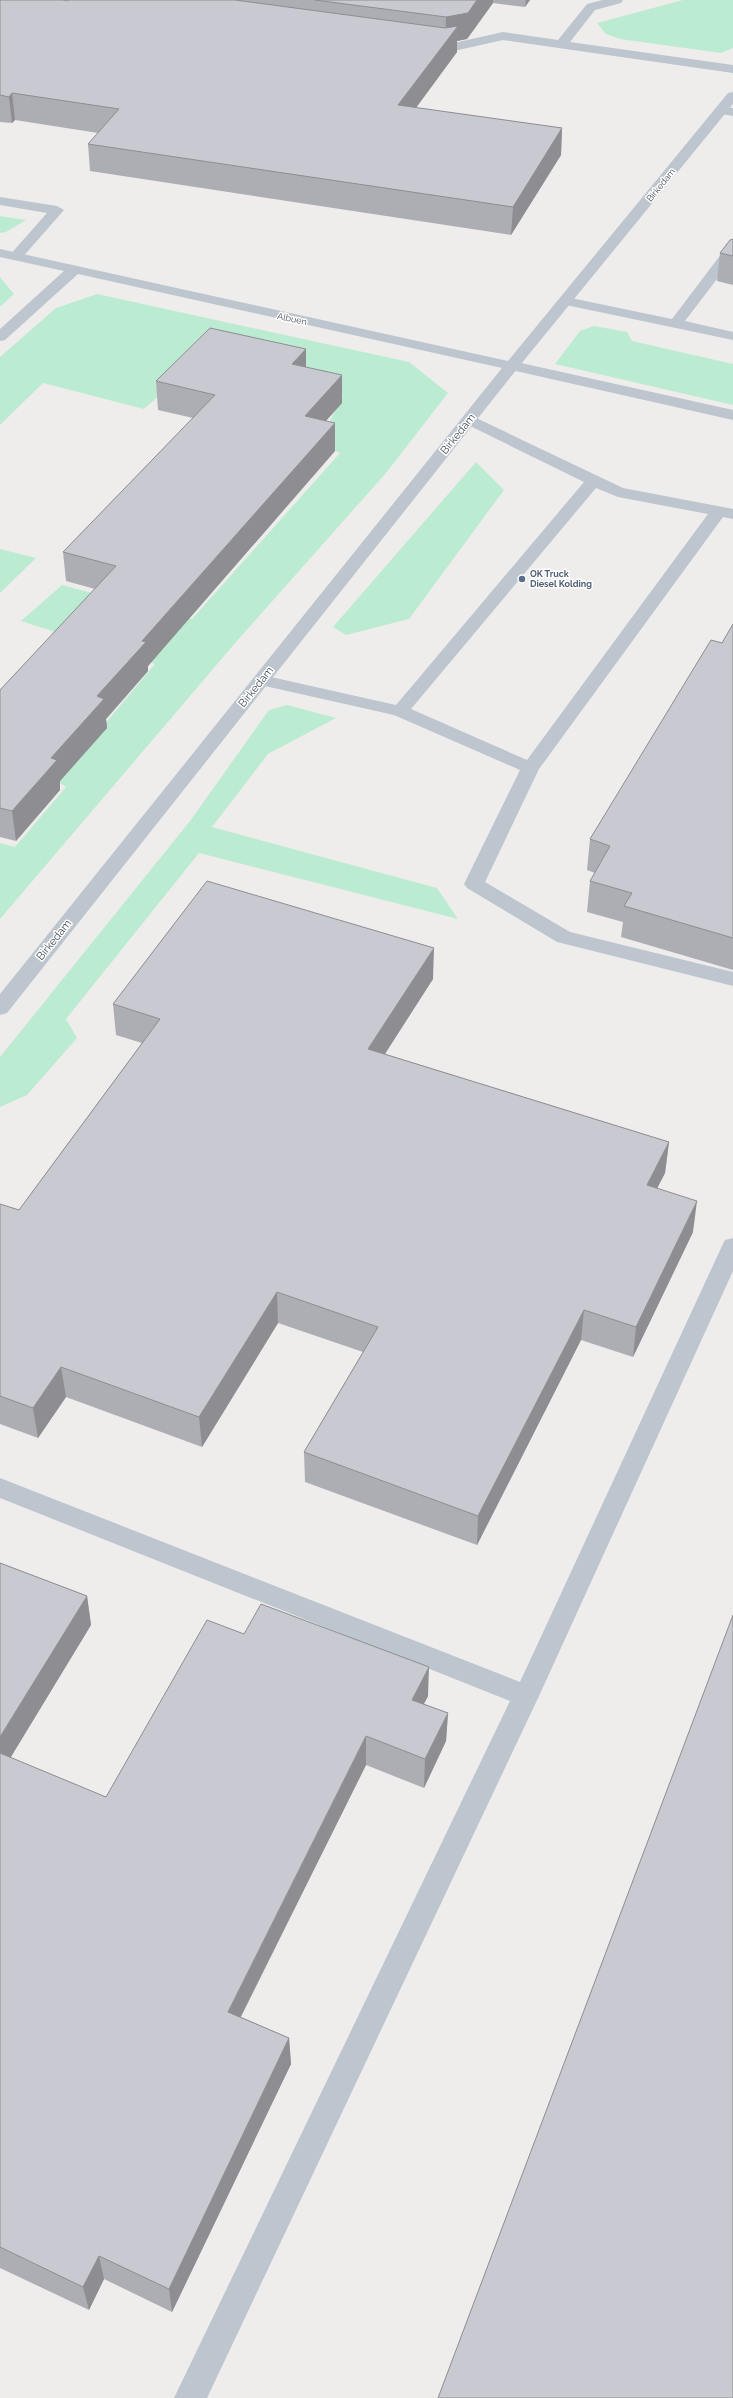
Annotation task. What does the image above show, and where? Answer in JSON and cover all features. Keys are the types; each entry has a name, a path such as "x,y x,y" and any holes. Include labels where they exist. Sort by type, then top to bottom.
{"street":[{"path":"562,44 591,7 617,0"},
{"path":"414,44 445,49 504,36 733,69"},
{"name":"Birkedam","path":"0,1008 512,366 727,111 733,96"},
{"path":"0,201 57,210 16,256"},
{"path":"676,323 733,248"},
{"name":"Albuen","path":"0,253 73,271 512,366"},
{"path":"0,337 73,271"},
{"path":"566,301 733,336"},
{"path":"512,366 733,415"},
{"path":"470,420 618,492 726,513 530,768 474,884 564,937 733,978"},
{"path":"400,711 593,481"},
{"path":"262,680 400,711 530,768"},
{"path":"190,2398 526,1696 733,1246"},
{"path":"0,1488 526,1696"}],"green space":[{"path":"683,0 733,0 733,48 721,53 620,39 606,34 597,23"},
{"path":"0,216 26,220 6,232 0,233"},
{"path":"0,277 14,294 0,307"},
{"path":"97,294 409,362 448,393 386,473 236,642 0,919 0,843 15,847 66,787 57,781 155,664 21,621 62,585 192,619 340,453 319,443 343,395 324,378 209,351 144,409 43,383 0,425 0,357 56,308"},
{"path":"594,326 627,332 632,341 733,364 733,405 555,364 580,331"},
{"path":"476,462 504,490 409,619 346,635 333,627"},
{"path":"0,549 36,558 0,593"},
{"path":"287,705 336,718 268,754 212,827 437,888 458,919 199,853 66,1019 77,1038 27,1095 0,1107 0,1057 190,821 269,710"}],"building":[{"path":"0,0 235,0 445,28 458,26 398,105 562,128 513,207 88,144 119,109 12,93 9,97 0,95"},
{"path":"315,0 477,0 468,13 446,17"},
{"path":"733,239 733,256 720,253 730,240"},
{"path":"210,328 306,349 292,364 342,375 305,416 335,423 142,641 146,642 97,696 104,699 51,758 57,760 12,811 0,808 0,690 116,566 63,552 215,395 156,381"},
{"path":"733,624 733,938 624,906 632,893 590,881 610,846 590,839 711,640 722,643"},
{"path":"207,881 434,948 368,1049 669,1142 647,1185 697,1201 636,1327 584,1310 478,1516 304,1452 378,1327 277,1292 199,1417 61,1367 33,1408 0,1396 0,1204 19,1210 160,1019 113,1004"},
{"path":"0,1563 87,1596 0,1737"},
{"path":"261,1604 429,1667 412,1700 448,1713 425,1759 366,1736 228,2012 289,2038 169,2289 99,2256 83,2287 0,2247 0,1753 106,1797 207,1620 244,1634"},
{"path":"733,1615 733,2398 438,2398"}],"place":[{"name":"OK Truck Diesel Kolding","path":"522,579"}]}
